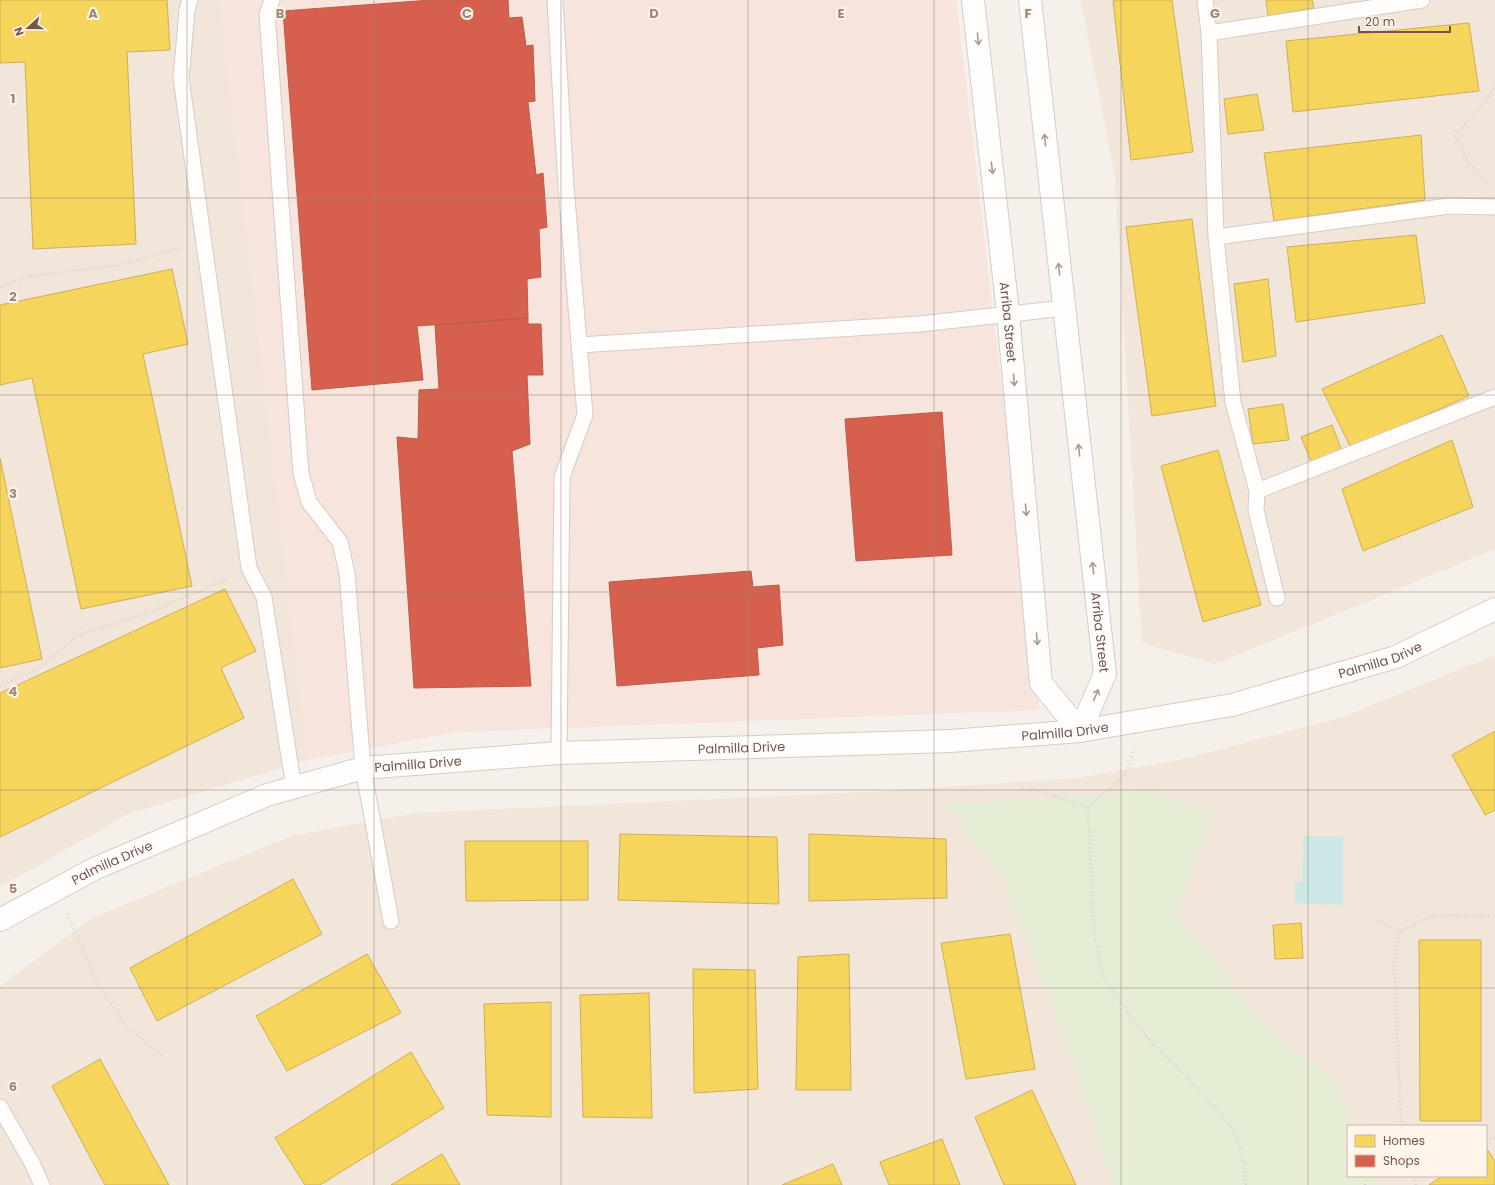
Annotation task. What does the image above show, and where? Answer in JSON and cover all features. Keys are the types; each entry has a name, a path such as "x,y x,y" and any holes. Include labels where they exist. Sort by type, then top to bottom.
{"street":[{"name":"Arriba Street","path":"973,0 1008,313 1041,683 1080,731 1105,674 1030,0"},
{"name":"Palmilla Drive","path":"0,920 96,868 267,794 294,788 363,768 559,753 950,741 1080,731 1232,705 1396,657 1495,609"}],"lane":[{"path":"190,0 187,10 181,78 249,568 264,597 294,788"},
{"path":"272,0 267,14 301,473 309,502 340,542 347,574 363,768 391,921"},
{"path":"555,0 566,186 570,214 578,345 583,382 585,415 562,477 559,753"},
{"path":"1205,0 1209,33 1216,236 1233,402 1258,491 1256,510 1278,598"},
{"path":"1209,33 1422,0"},
{"path":"1216,236 1449,206 1495,207"},
{"path":"578,345 920,324 1008,313 1064,308"},
{"path":"1258,491 1495,397"},
{"path":"0,1107 32,1163 42,1185"}],"path":[{"path":"1490,189 1468,161 1455,136 1485,101 1495,85"},
{"path":"0,288 26,277 119,265 169,251 204,245"},
{"path":"0,686 38,669 78,635 146,614 209,588 249,568"},
{"path":"1088,807 1125,775 1144,720"},
{"path":"1019,789 1036,790 1088,807"},
{"path":"1088,807 1094,935 1104,979 1147,1037 1203,1094 1233,1129 1245,1164 1246,1185"},
{"path":"56,889 100,987 126,1026 162,1056"},
{"path":"1400,931 1428,917 1451,915 1495,916"},
{"path":"1379,921 1400,931"},
{"path":"1400,931 1394,960 1401,1125"}],"shaded area":[{"path":"0,0 220,0 308,760 128,814 0,887"},
{"path":"220,0 956,0 1040,710 456,732 308,760"},
{"path":"1081,0 1495,0 1495,549 1215,664 1142,643 1115,177"},
{"path":"1495,655 1495,1185 1380,1185 1376,1177 1487,1177 1487,1125 1353,1125 1331,1078 1273,1035 1176,914 1211,815 946,805 1002,876 1071,1057 1113,1185 0,1185 0,986 92,918 291,836 416,813 887,791 1077,778 1180,760 1340,718"}],"green space":[{"path":"1152,791 1212,814 1176,914 1273,1035 1331,1078 1353,1125 1347,1125 1347,1177 1376,1177 1380,1185 1113,1185 1071,1057 1002,876 946,805"}],"water":[{"path":"1304,836 1343,836 1343,905 1295,903 1295,883 1302,882"}],"building: Homes":[{"path":"0,0 167,0 170,50 127,52 136,244 33,249 25,62 0,63"},
{"path":"1172,0 1193,152 1131,160 1113,1"},
{"path":"1266,0 1312,0 1314,8 1268,16"},
{"path":"1469,23 1479,91 1293,112 1286,41"},
{"path":"1257,94 1264,130 1228,134 1224,99"},
{"path":"1421,135 1425,200 1274,221 1264,153"},
{"path":"1192,219 1216,406 1152,416 1126,227"},
{"path":"1416,235 1425,303 1296,322 1287,247"},
{"path":"172,269 188,344 143,354 192,586 81,609 32,378 0,385 0,305"},
{"path":"1268,279 1276,356 1243,362 1234,284"},
{"path":"1442,335 1469,396 1351,448 1322,389"},
{"path":"1283,404 1289,440 1253,444 1248,409"},
{"path":"1332,425 1342,451 1312,464 1301,437"},
{"path":"1452,440 1473,507 1363,551 1342,489"},
{"path":"1218,450 1261,605 1203,622 1161,466"},
{"path":"0,458 42,659 0,668"},
{"path":"225,589 256,651 221,668 244,718 0,837 0,693"},
{"path":"1495,731 1495,810 1485,815 1452,755"},
{"path":"620,834 777,837 779,904 618,900"},
{"path":"809,834 946,839 947,898 809,901"},
{"path":"465,841 588,841 588,900 466,901"},
{"path":"293,879 322,934 157,1021 130,968"},
{"path":"1301,923 1303,958 1275,959 1273,925"},
{"path":"1010,934 1035,1069 966,1079 941,943"},
{"path":"1419,940 1481,940 1481,1121 1420,1121"},
{"path":"367,954 401,1013 287,1071 256,1016"},
{"path":"849,954 851,1090 796,1090 798,957"},
{"path":"693,969 755,970 758,1089 694,1093"},
{"path":"649,993 652,1118 583,1117 580,995"},
{"path":"551,1002 551,1117 487,1115 484,1004"},
{"path":"411,1052 444,1108 320,1185 305,1185 275,1138"},
{"path":"100,1059 169,1185 105,1185 52,1086"},
{"path":"1032,1090 1076,1185 1004,1185 975,1117"},
{"path":"942,1139 960,1185 889,1185 880,1162"},
{"path":"1487,1149 1495,1161 1495,1185 1429,1185 1441,1177 1487,1177"},
{"path":"442,1154 460,1185 391,1185"},
{"path":"833,1164 842,1185 782,1185"}],"building: Shops":[{"path":"431,0 508,0 509,18 522,17 526,46 533,45 535,101 528,102 536,175 543,173 547,227 539,229 541,277 527,279 528,318 417,326 423,380 312,390 283,11"},
{"path":"528,318 528,324 541,324 543,375 527,375 530,444 512,451 531,686 414,688 397,437 418,439 419,390 439,389 435,325"},
{"path":"942,412 952,555 856,561 845,419"},
{"path":"751,571 753,587 779,585 783,645 757,648 759,675 617,686 609,582"}]}
